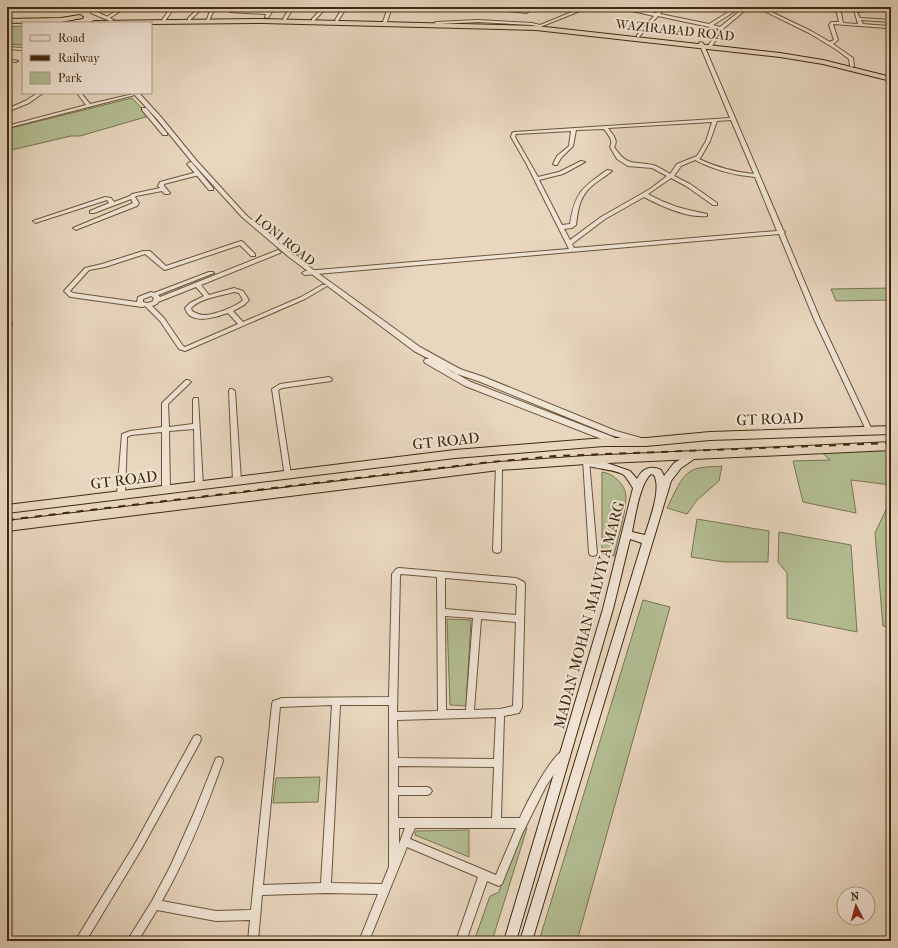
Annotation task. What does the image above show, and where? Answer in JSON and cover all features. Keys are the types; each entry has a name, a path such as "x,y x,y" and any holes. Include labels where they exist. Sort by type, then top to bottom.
{"highway":[{"name":"WAZIRABAD ROAD","path":"95,22 208,20 269,14 482,26 540,27 785,54 852,66 891,77"},
{"name":"WAZIRABAD ROAD","path":"269,14 285,19 540,27 638,36 702,44"},
{"path":"7,22 61,20 91,16 95,22"},
{"path":"74,22 80,17"},
{"name":"WAZIRABAD ROAD","path":"95,22 110,19 208,20"},
{"path":"7,22 22,24"},
{"name":"WAZIRABAD ROAD","path":"711,45 823,62 891,77"},
{"name":"GT ROAD","path":"7,509 455,454 604,442 646,442 710,436 891,430"},
{"name":"GT ROAD","path":"7,526 500,466 891,446"}],"main road":[{"path":"526,941 604,679 659,502 671,470 678,464 694,455"},
{"path":"586,461 604,465 627,473 638,488 645,474 654,471 659,473 661,478 659,502"},
{"name":"MADAN MOHAN MALVIYA MARG","path":"510,941 608,610 638,488"},
{"path":"627,534 647,540"}],"street":[{"path":"94,7 92,9 93,12 110,19 125,7"},
{"path":"164,20 173,7"},
{"path":"189,19 202,7"},
{"path":"208,20 215,7"},
{"path":"236,7 231,11 269,14"},
{"path":"250,12 256,7 269,14"},
{"path":"285,19 292,7"},
{"path":"313,20 325,7"},
{"path":"337,20 345,7"},
{"path":"385,22 390,7"},
{"path":"483,7 526,12"},
{"path":"574,7 582,10"},
{"path":"540,27 588,7"},
{"path":"625,7 630,10 721,28"},
{"path":"638,36 664,7"},
{"path":"711,45 721,28 748,7"},
{"path":"758,7 810,32 830,44 847,55 852,61 852,66"},
{"path":"841,23 840,13 836,10 846,7"},
{"path":"850,7 855,12 861,25"},
{"path":"709,26 736,8"},
{"path":"855,12 891,8"},
{"path":"730,12 737,15"},
{"path":"858,19 891,21"},
{"path":"830,44 836,40 831,24 841,23 887,27"},
{"path":"702,44 732,119 782,232 817,318 869,430"},
{"path":"7,48 22,49"},
{"path":"7,60 16,61"},
{"path":"7,111 27,102 39,94"},
{"path":"80,94 89,106"},
{"path":"117,94 121,98"},
{"path":"7,127 133,94"},
{"name":"LONI ROAD","path":"133,94 197,174 233,211 276,250 309,272 378,323 412,352 454,373"},
{"name":"LONI ROAD","path":"133,94 225,197 324,286 378,323"},
{"path":"572,250 537,179 512,134 518,132 732,119"},
{"path":"569,243 608,216 645,195 670,177 679,165 696,160 703,153 715,120"},
{"path":"605,127 614,140 612,147 619,158 630,165 653,167 688,185 714,204"},
{"path":"555,164 559,156 571,146 574,129"},
{"path":"696,160 710,167 727,172 757,176"},
{"path":"537,179 561,173 583,162"},
{"path":"561,227 570,227 572,225 577,199 584,189 609,171"},
{"path":"92,212 136,195 165,191 161,185 162,183 197,174"},
{"path":"645,195 671,208 683,212 705,215"},
{"path":"76,228 135,206 136,203 132,197"},
{"path":"36,221 105,198 109,199 113,204"},
{"path":"309,272 782,232"},
{"path":"155,297 153,304 144,305 71,296 67,291 87,269 103,266 145,252 148,252 165,268 241,243 255,257"},
{"path":"155,297 276,250"},
{"path":"255,257 197,284 155,297 142,296 139,300 153,310 183,349 303,298 324,286"},
{"path":"197,284 208,297"},
{"path":"234,290 241,292 246,300 242,304 229,310 202,318 194,316 189,312 188,308 192,304 208,297 234,290"},
{"path":"229,310 242,325"},
{"path":"7,321 9,327 7,331"},
{"path":"454,373 481,379 614,433 646,442"},
{"path":"454,373 468,384 618,442"},
{"path":"287,475 275,389 280,386 329,378"},
{"path":"166,490 165,404 188,382"},
{"path":"232,391 237,481"},
{"path":"196,400 199,486"},
{"path":"122,495 124,436 130,433 197,426"},
{"path":"586,461 593,553"},
{"path":"496,550 500,466"},
{"path":"393,716 500,713 516,710 518,707 522,587 518,582 404,571 399,571 396,574 393,701 393,716 394,762 394,867"},
{"path":"441,574 442,714"},
{"path":"441,612 521,619"},
{"path":"470,714 477,615"},
{"path":"253,941 276,704 282,702 393,701"},
{"path":"326,888 336,702"},
{"path":"496,824 500,713"},
{"path":"80,941 139,845 197,739"},
{"path":"405,841 499,881 521,823 553,766 568,748"},
{"path":"132,941 154,905 181,852 220,761"},
{"path":"394,762 498,763"},
{"path":"394,791 428,791"},
{"path":"394,823 521,823"},
{"path":"364,941 412,823"},
{"path":"461,941 484,874"},
{"path":"259,890 326,888 385,889"},
{"path":"154,905 211,915 255,915"}],"green space":[{"path":"22,26 22,45 7,44 7,27"},
{"path":"132,98 149,116 80,136 71,136 7,151 7,129"},
{"path":"891,288 891,300 836,301 831,289"},
{"path":"891,446 891,485 851,480 856,513 803,502 793,461 830,460 818,449"},
{"path":"722,466 719,481 697,500 687,514 667,508 677,488 687,474 698,468"},
{"path":"602,472 618,480 624,488 626,497 614,556 602,555"},
{"path":"891,499 891,627 883,626 875,533"},
{"path":"697,519 769,531 768,562 724,562 691,557"},
{"path":"779,532 851,545 857,632 787,618 787,573 778,562"},
{"path":"643,600 670,607 577,941 539,941"},
{"path":"447,619 471,620 466,706 450,705"},
{"path":"320,777 318,802 273,803 276,778"},
{"path":"523,826 527,828 492,941 474,941 490,896 499,892 518,834"},
{"path":"469,830 469,857 415,835 416,831"}],"railway":[{"path":"7,520 491,462 556,456 891,443"}]}
